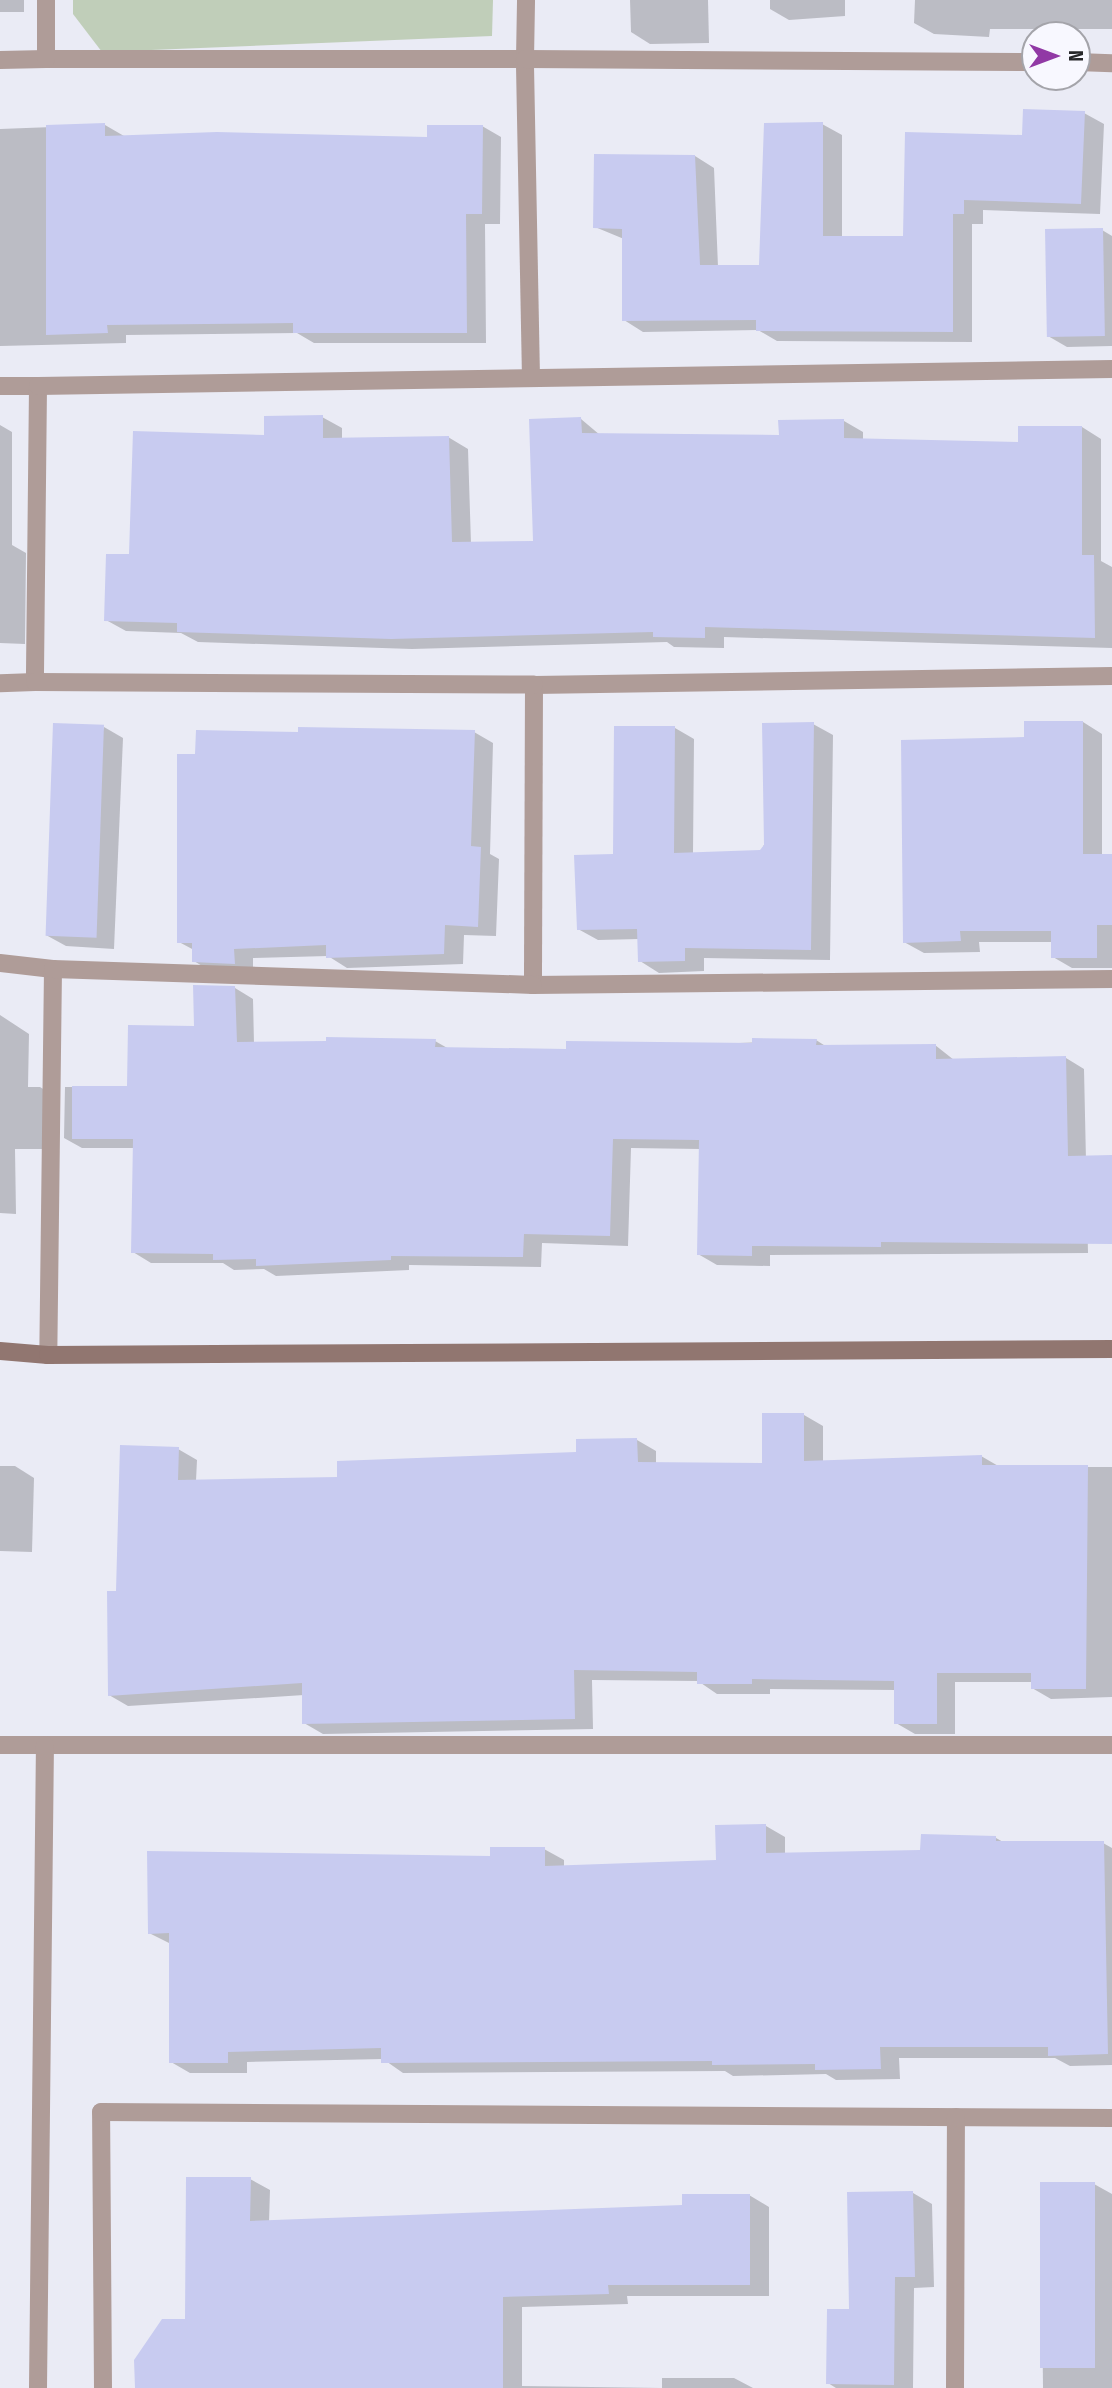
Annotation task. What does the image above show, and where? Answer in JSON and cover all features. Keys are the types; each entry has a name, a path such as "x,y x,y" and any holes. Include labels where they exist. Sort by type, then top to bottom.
{"street":[{"path":"46,0 46,59"},
{"path":"526,0 531,378"},
{"path":"0,60 1021,62"},
{"path":"1091,62 1112,63"},
{"path":"0,386 1112,369"},
{"path":"35,682 38,386"},
{"path":"0,683 534,685 1112,676"},
{"path":"533,985 534,685"},
{"path":"0,962 53,969 533,985 1112,979"},
{"path":"48,1355 53,969"},
{"path":"0,1351 48,1355 1112,1349"},
{"path":"0,1745 1112,1745"},
{"path":"38,2388 45,1745"},
{"path":"103,2388 101,2112 1112,2118"},
{"path":"955,2388 956,2117"}],"green space":[{"path":"73,0 493,0 492,36 102,52 73,14"}],"building":[{"path":"1023,109 1085,111 1081,204 964,200 964,214 953,214 953,332 756,331 756,320 622,321 622,229 593,228 594,154 695,155 700,265 759,265 764,123 823,122 823,236 903,236 905,132 1022,135"},
{"path":"105,123 105,136 217,132 427,137 427,125 483,125 482,214 466,214 467,333 293,333 293,323 107,325 108,333 46,335 46,125"},
{"path":"1103,228 1105,336 1047,337 1045,229"},
{"path":"323,415 323,438 449,436 452,542 533,541 529,419 581,417 582,433 779,435 778,420 844,419 844,438 1018,442 1018,426 1082,426 1082,555 1094,555 1095,638 705,627 705,638 653,637 653,632 391,639 177,632 177,623 104,621 106,554 129,554 133,431 264,435 264,416"},
{"path":"1024,721 1083,721 1083,854 1112,854 1112,925 1097,925 1097,958 1051,958 1051,931 960,931 961,941 903,943 901,740 1024,737"},
{"path":"814,722 811,950 685,948 685,961 638,962 637,929 577,930 574,855 613,854 614,726 675,726 674,853 760,850 764,845 762,723"},
{"path":"53,723 104,725 97,938 46,936"},
{"path":"298,727 475,730 471,846 481,847 478,927 445,925 444,954 326,958 326,945 234,949 235,964 192,962 192,943 177,943 177,754 195,754 196,730 298,732"},
{"path":"193,985 235,986 237,1042 326,1041 326,1037 436,1039 435,1047 566,1049 566,1041 752,1043 752,1038 817,1039 816,1045 936,1044 936,1059 1066,1056 1068,1156 1112,1155 1112,1244 881,1242 881,1247 752,1246 752,1256 697,1255 699,1140 613,1139 610,1236 524,1234 523,1257 391,1256 391,1260 256,1266 256,1259 213,1260 213,1254 131,1253 133,1139 72,1139 72,1086 127,1086 128,1025 194,1026"},
{"path":"762,1413 804,1413 804,1461 982,1455 982,1465 1088,1465 1086,1689 1031,1689 1031,1673 937,1673 937,1724 894,1724 894,1681 752,1679 752,1684 697,1684 697,1672 574,1670 575,1719 302,1724 302,1683 108,1696 107,1591 116,1591 120,1445 179,1447 178,1480 337,1477 337,1461 576,1452 576,1439 637,1438 638,1462 762,1463"},
{"path":"766,1824 766,1853 920,1850 921,1834 996,1836 996,1841 1104,1841 1108,2054 1048,2056 1048,2047 880,2047 881,2069 815,2070 815,2064 712,2065 712,2061 381,2063 381,2048 228,2052 228,2063 169,2063 169,1933 148,1934 147,1851 490,1856 490,1847 545,1847 545,1866 716,1860 715,1825"},
{"path":"186,2177 251,2177 250,2221 682,2205 682,2194 750,2194 750,2285 608,2285 609,2294 503,2297 503,2388 135,2388 134,2360 162,2319 185,2319"},
{"path":"1040,2182 1095,2182 1095,2368 1040,2368"},
{"path":"913,2191 915,2277 895,2277 894,2385 826,2384 827,2309 849,2309 847,2192"}]}
